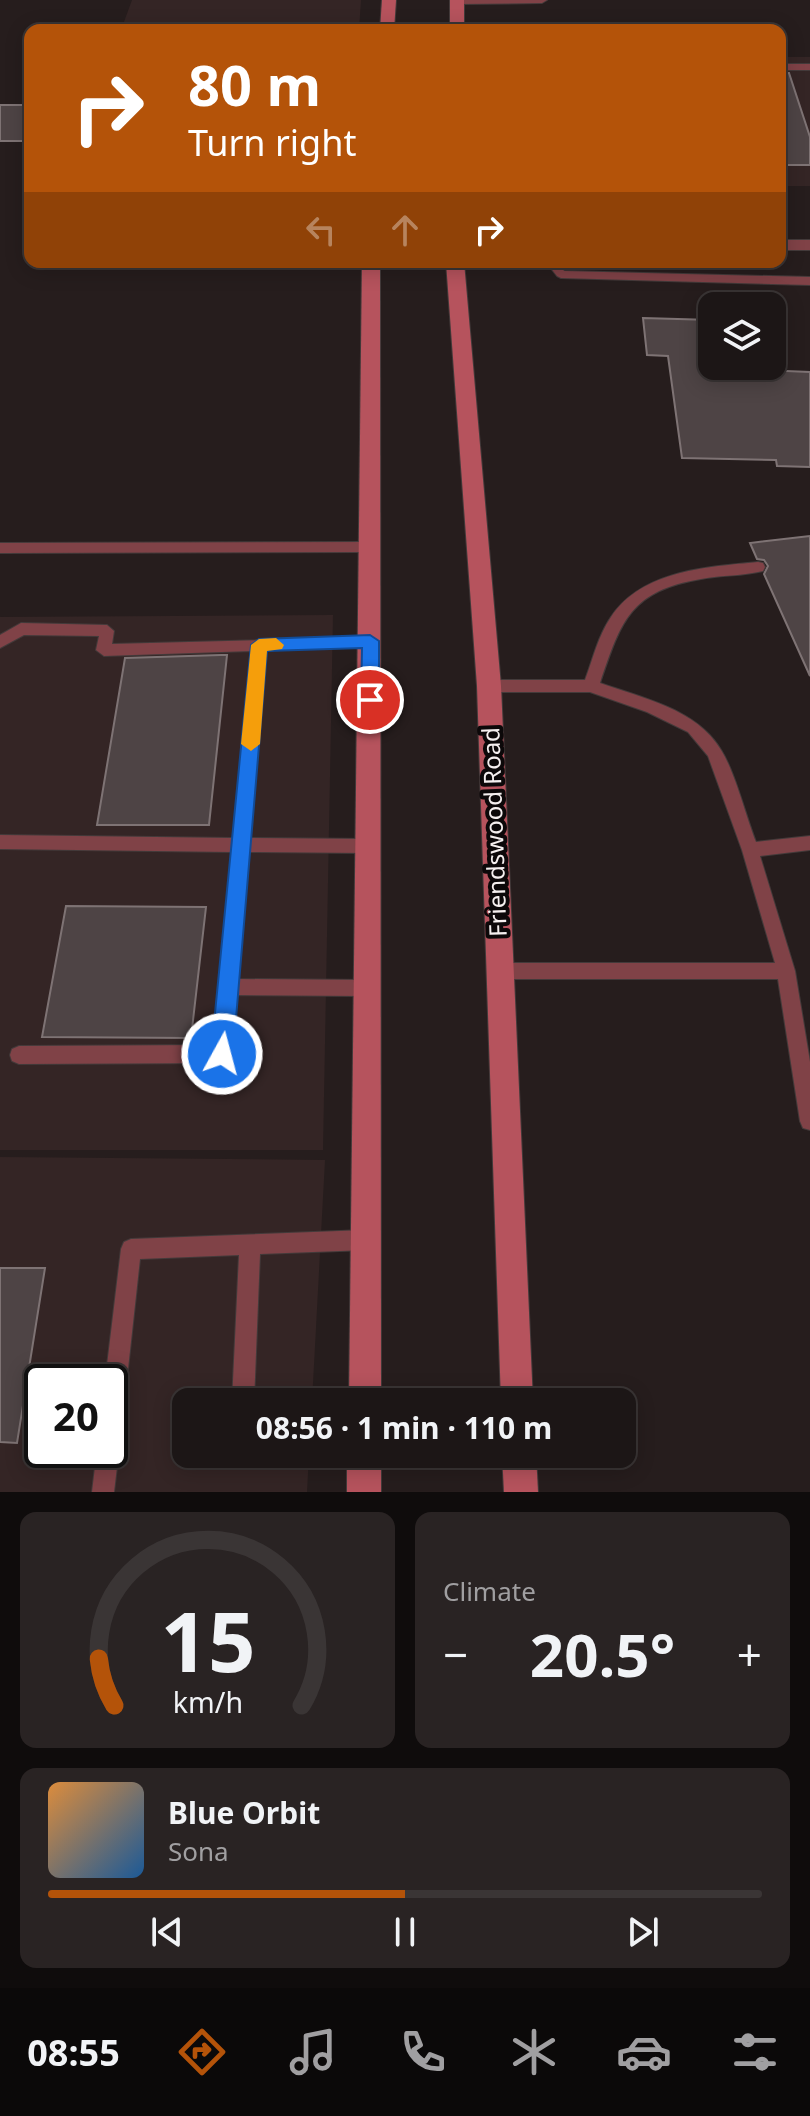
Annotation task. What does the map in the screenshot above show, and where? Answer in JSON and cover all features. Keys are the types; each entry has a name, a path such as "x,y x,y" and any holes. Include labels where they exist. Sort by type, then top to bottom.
{"main road":[{"path":"387,24 389,0"},
{"path":"457,1 457,24"},
{"path":"365,1388 371,268"},
{"name":"Friendswood Road","path":"455,268 489,686 516,1388"},
{"path":"364,1468 364,1492"},
{"path":"520,1468 521,1492"}],"street":[{"path":"786,245 810,245"}],"lane":[{"path":"457,1 542,0"},
{"path":"786,67 810,67"},
{"path":"556,268 561,274 810,281"},
{"path":"0,548 371,547"},
{"path":"591,686 619,617 649,591 676,577 758,567"},
{"path":"0,642 21,629 107,631 104,650 370,641"},
{"path":"19,1055 222,1054 259,645"},
{"path":"489,686 591,686 653,708 694,728 715,753 750,850 786,971 810,1121"},
{"path":"0,842 369,846"},
{"path":"750,850 810,843"},
{"path":"500,971 786,971"},
{"path":"230,987 368,988"},
{"path":"118,1364 131,1249 366,1240"},
{"path":"244,1388 250,1244"},
{"path":"103,1492 106,1468"}],"shaded area":[{"path":"132,0 361,0 359,24 123,24"},
{"path":"786,57 810,57 810,186 786,186"},
{"path":"333,615 323,1150 0,1150 0,617"},
{"path":"0,1157 325,1160 313,1388 172,1388 172,1468 308,1468 307,1492 0,1492"}],"building":[{"path":"786,73 789,73 810,137 810,165 786,165"},
{"path":"0,105 24,105 24,141 0,141"},
{"path":"643,318 698,320 698,380 786,380 786,371 810,372 810,467 777,466 776,460 682,458 668,356 647,355"},
{"path":"810,536 810,676 764,574 768,566 764,560 757,559 750,543"},
{"path":"227,655 209,825 97,825 125,658"},
{"path":"66,906 206,907 191,1038 42,1037"},
{"path":"0,1268 45,1268 30,1364 24,1364 24,1399 17,1443 0,1442"}],"slow traffic":[{"path":"251,744 259,645 276,645"}],"route":[{"path":"222,1054 259,645 370,641 370,700"}]}
